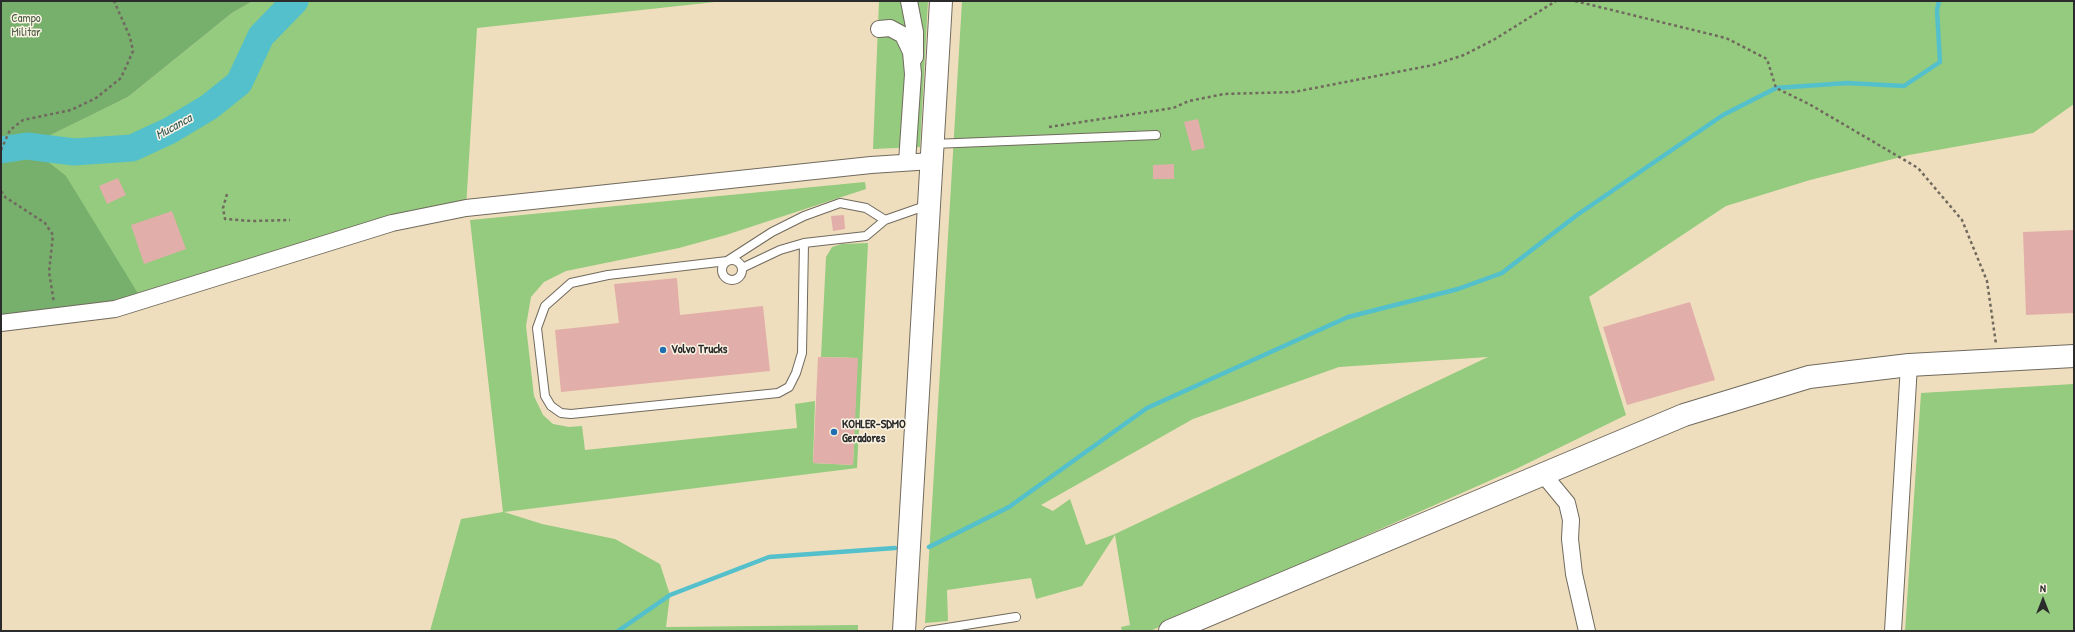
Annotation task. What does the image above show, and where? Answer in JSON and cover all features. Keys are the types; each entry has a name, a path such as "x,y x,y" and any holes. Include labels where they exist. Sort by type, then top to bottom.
{"street":[{"path":"907,162 916,52 915,32 909,1"},
{"path":"904,631 941,1"},
{"path":"878,29 890,28 903,36 911,52 913,74"},
{"path":"1,323 115,309 392,223 466,208 907,162 932,152"},
{"path":"1170,631 1684,415 1802,379 1909,365 2074,356"},
{"path":"1893,631 1909,365"},
{"path":"1543,474 1567,503 1571,520 1570,539 1574,574 1587,631"}],"lane":[{"path":"932,152 1156,135"},
{"path":"804,243 802,353 796,373 789,387 778,393 571,414 561,413 551,406 545,396 537,328 545,306 571,283 608,275 727,261 737,261 742,268 741,275 736,279 727,278 722,269 727,261 772,232 804,216 840,203 866,208 885,220"},
{"path":"742,268 780,250 804,243 866,236 885,220 929,204"},
{"path":"928,631 1016,617"}],"path":[{"path":"1,150 10,130 23,120 71,110 96,98 121,78 133,51 130,37 114,1"},
{"path":"1045,129 1087,120 1173,108 1189,101 1224,94 1294,92 1433,65 1464,55 1495,39 1556,1"},
{"path":"1575,1 1726,38 1767,59 1776,88 1809,104 1918,168 1962,220 1987,281 1998,360"},
{"path":"1,191 5,197 45,223 53,235 49,272 56,317"},
{"path":"227,194 224,208 225,219 252,221 290,220"}],"green space":[{"name":"Campo Militar","path":"1,1 253,1 232,13 128,97 28,146 66,176 142,300 1,323"},
{"path":"253,1 724,1 477,28 466,208 142,300 27,146 128,97 232,13"},
{"path":"879,1 928,1 920,147 873,149"},
{"path":"962,1 2074,1 2074,104 2033,133 1909,155 1810,180 1726,206 1589,297 1626,415 1516,469 1150,631 1122,631 1121,627 1130,625 1115,535 1082,586 1036,599 1031,578 947,590 948,621 925,623","holes":["1488,357 1115,534 1086,545 1070,499 1053,511 1041,505 1193,419 1339,367"]},
{"path":"865,182 866,189 726,235 679,248 566,271 544,282 531,297 526,326 534,396 543,415 553,424 569,427 582,426 585,450 797,428 795,404 815,401 813,463 853,465 857,358 821,357 826,257 832,247 842,244 868,243 857,468 504,512 542,524 615,539 660,564 670,595 666,627 858,625 858,631 430,631 461,519 503,512 470,220"},
{"path":"2074,384 2074,631 1905,631 1921,393"}],"building":[{"path":"1198,119 1205,148 1192,151 1184,122"},
{"path":"1174,164 1174,179 1153,179 1153,165"},
{"path":"118,178 126,195 107,204 99,186"},
{"path":"172,211 186,249 144,264 131,225"},
{"path":"844,215 845,229 833,231 831,216"},
{"path":"2074,230 2074,313 2026,315 2023,232"},
{"name":"Volvo Trucks","path":"677,278 680,315 763,306 770,371 561,392 555,330 619,323 614,284"},
{"path":"1690,302 1715,380 1627,405 1603,327"},
{"name":"KOHLER-SDMO Geradores","path":"818,357 858,358 853,465 813,463"}],"waterway":[{"name":"Mucanca","path":"1,150 27,146 74,152 132,148 169,131 209,107 239,83 261,36 295,1"},
{"path":"929,547 1009,507 1147,408 1348,317 1458,289 1502,273 1577,215 1723,115 1776,88 1847,83 1904,86 1940,62 1937,10 1939,1"},
{"path":"618,631 670,595 769,557 895,548"}],"place":[{"name":"Volvo Trucks","path":"663,350"},
{"name":"KOHLER-SDMO Geradores","path":"834,432"}]}
